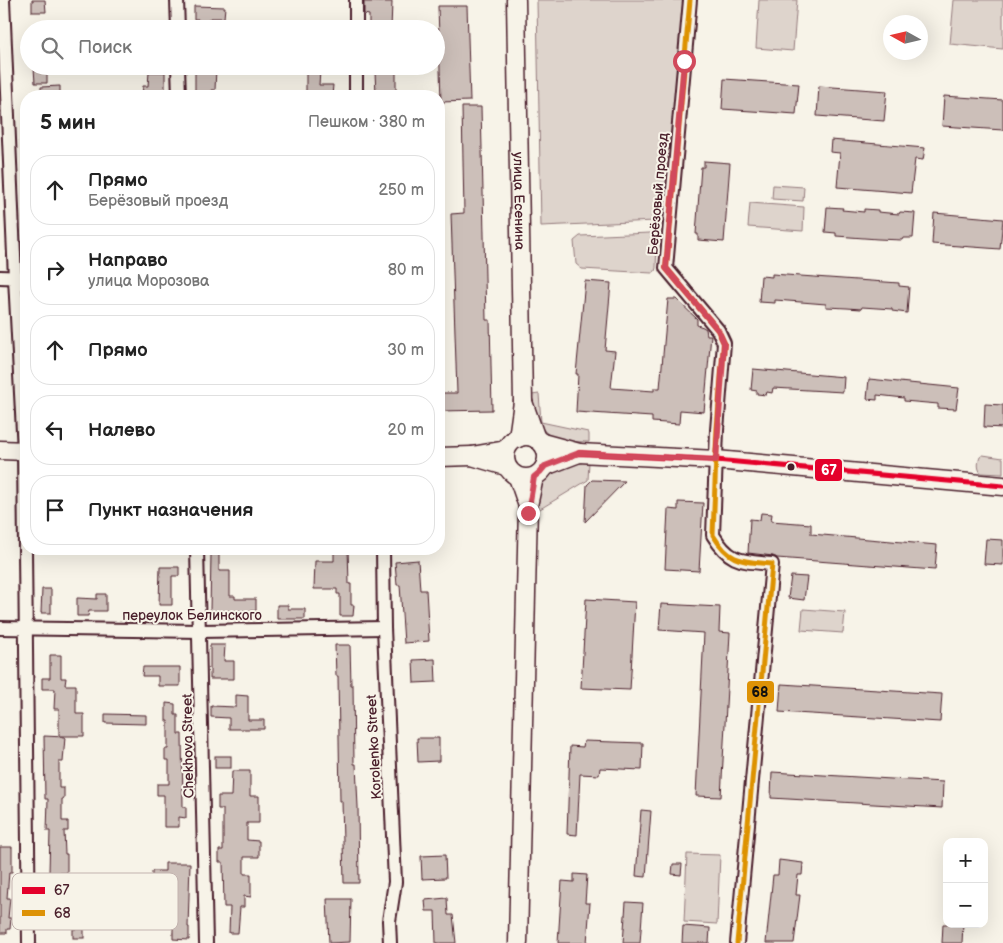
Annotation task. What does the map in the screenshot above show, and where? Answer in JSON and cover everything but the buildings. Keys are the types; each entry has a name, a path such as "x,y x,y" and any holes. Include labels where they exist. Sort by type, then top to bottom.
{"street":[{"path":"0,277 20,278 3,0"},
{"path":"177,0 178,20"},
{"path":"356,0 356,20"},
{"name":"улица Есенина","path":"516,0 522,402"},
{"name":"Берёзовый проезд","path":"690,0 666,268 718,330 724,343 713,535 720,548 737,560 772,564 737,943"},
{"path":"178,75 179,90"},
{"path":"356,75 356,90"},
{"path":"521,462 546,450 539,441 522,402"},
{"path":"518,943 528,506 521,462 522,402"},
{"path":"521,462 526,437 579,453"},
{"path":"0,450 20,451"},
{"path":"445,457 472,456 521,462 579,453 716,460 1003,486"},
{"path":"25,555 28,873"},
{"name":"Chekhova Street","path":"198,555 206,943"},
{"name":"Korolenko Street","path":"383,555 384,628 395,882 389,921 390,943"},
{"name":"переулок Белинского","path":"0,628 200,632 384,628"},
{"path":"29,930 29,943"}],"shaded area":[{"path":"537,0 683,0 665,208 660,219 655,221 541,226"},
{"path":"759,0 797,0 793,51 756,48"},
{"path":"954,0 1003,0 1003,49 950,44"},
{"path":"773,185 804,187 803,201 772,199"},
{"path":"750,203 804,207 803,231 748,227"},
{"path":"653,234 657,242 656,268 652,273 582,269 576,264 574,241 580,236"},
{"path":"539,394 541,422 588,432 589,442 564,441 545,432 536,417 533,406 532,395"},
{"path":"983,455 1003,458 1003,474 981,473 978,463"},
{"path":"577,462 589,462 588,480 540,509 533,510 547,475 559,467"},
{"path":"803,609 845,612 843,633 801,630"},
{"path":"687,854 720,855 717,924 684,922"}],"transit line":[{"name":"68","path":"690,0 666,268 718,330 724,343 717,430 713,535 725,551 737,559 772,564 737,943"},
{"name":"67","path":"579,453 716,460 1003,486"}],"route":[{"path":"528,513 534,477 545,466 579,453 716,460 724,343 718,330 666,268 684,61"}]}
